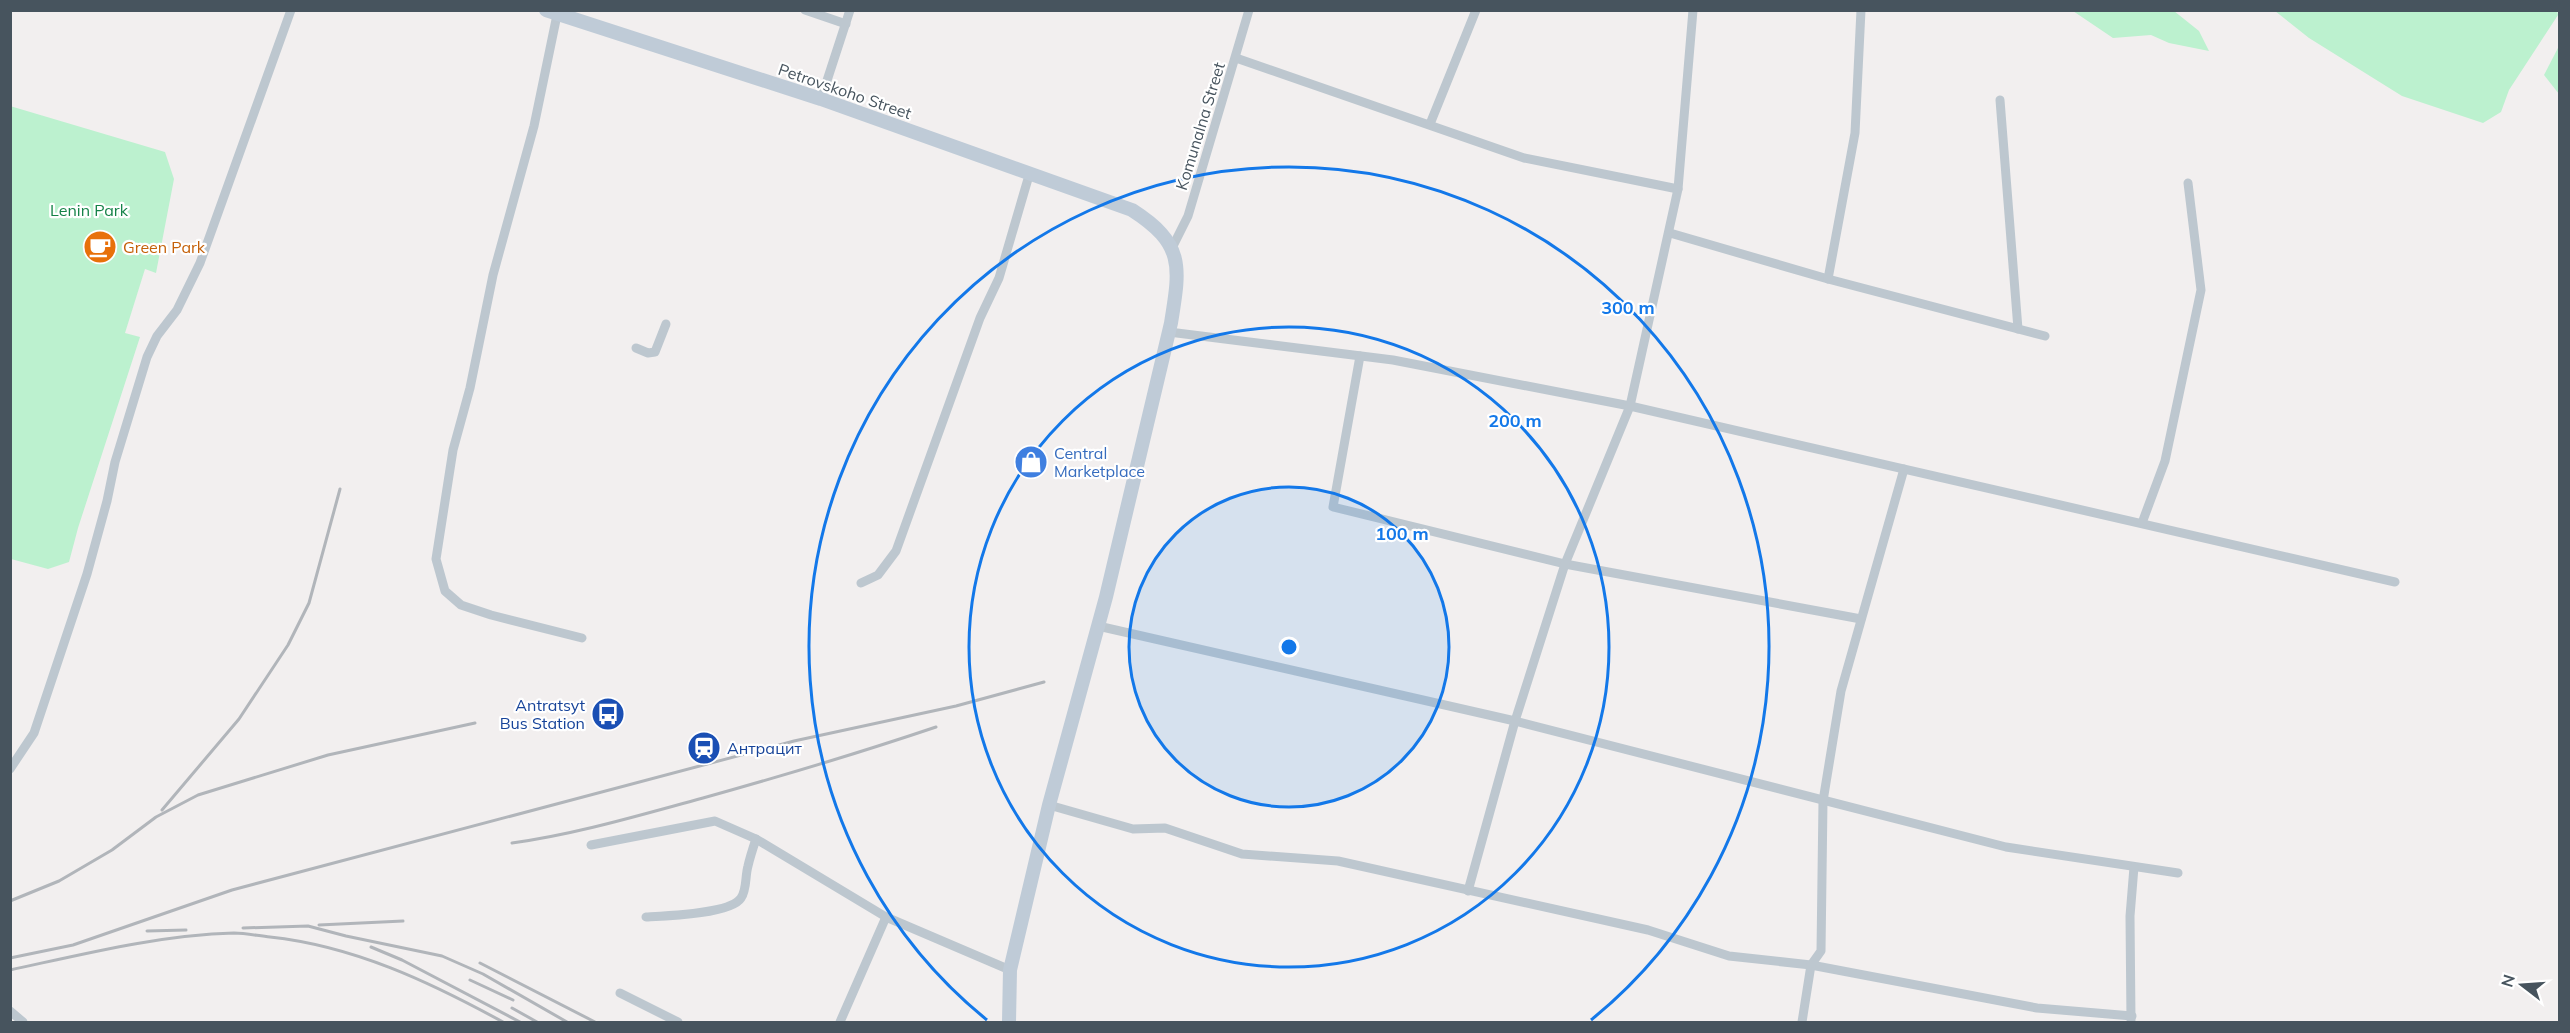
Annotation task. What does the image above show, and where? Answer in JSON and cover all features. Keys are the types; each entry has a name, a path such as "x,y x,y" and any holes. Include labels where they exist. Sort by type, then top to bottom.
{"street":[{"path":"10,769 34,733 87,574 115,462 147,357 157,336 177,310 200,263 291,10"},
{"path":"805,10 846,24"},
{"path":"821,99 850,10"},
{"name":"Komunalna Street","path":"1172,248 1188,216 1250,10"},
{"path":"1430,124 1476,10"},
{"path":"1468,891 1515,721 1565,564 1630,406 1678,189 1693,10"},
{"path":"1828,279 1855,133 1861,10"},
{"path":"551,13 534,126 493,275 470,388 453,450 436,559 445,591 461,605 582,638"},
{"name":"Petrovskoho Street","path":"551,13 821,99 1132,210 1155,224 1172,248"},
{"path":"1236,58 1524,158 1678,189"},
{"path":"2000,100 2018,328"},
{"path":"861,583 878,575 896,551 981,318 999,278 1030,172"},
{"path":"2142,523 2165,461 2201,290 2188,183"},
{"path":"1670,233 1828,279 2045,336"},
{"path":"1009,1023 1010,970 1049,805 1098,626 1169,332 1178,278 1172,248"},
{"path":"636,348 648,353 655,352 666,324"},
{"path":"1169,332 1393,360 1630,406 2395,582"},
{"path":"1360,356 1333,507 1565,564 1861,619"},
{"path":"1802,1023 1811,965 1821,951 1823,801 1841,691 1904,469"},
{"path":"1098,626 1515,721 2006,847 2178,873"},
{"path":"1049,805 1133,829 1164,828 1242,854 1338,861 1648,930 1729,956 1811,965 2037,1008 2131,1019 2130,915 2134,867"},
{"path":"591,845 715,821 756,839 886,917 1010,970"},
{"path":"646,917 704,911 727,907 739,902 743,896 747,867 756,839"},
{"path":"840,1023 886,917"},
{"path":"620,993 678,1023"},
{"path":"10,1011 23,1023"}],"green space":[{"path":"2557,10 2558,15 2509,90 2501,112 2483,123 2402,96 2309,38 2275,11"},
{"path":"2073,11 2174,11 2199,31 2209,51 2169,43 2151,35 2113,38"},
{"path":"2559,46 2559,94 2544,75"},
{"name":"Lenin Park","path":"10,106 165,152 174,179 156,273 145,269 125,333 140,337 69,562 48,569 11,559"}],"railway":[{"path":"162,810 239,719 288,645 309,603 340,489"},
{"path":"10,958 73,945 232,890 794,741 956,706 1044,682"},
{"path":"10,901 59,881 112,850 156,817 198,795 328,755 475,723"},
{"path":"512,843 584,829 656,811 791,773 936,727"},
{"path":"319,925 403,921"},
{"path":"243,928 308,926 442,956 483,974 567,1022"},
{"path":"147,931 186,930"},
{"path":"10,970 150,941 243,933 332,948 361,957 448,993 503,1022"},
{"path":"371,947 402,960 520,1022"},
{"path":"480,963 595,1022"},
{"path":"470,980 513,1000"},
{"path":"512,1008 537,1022"}],"place":[{"name":"Green Park","path":"100,247"},
{"name":"Central Marketplace","path":"1031,462"},
{"name":"Antratsyt Bus Station","path":"608,714"},
{"name":"Антрацит","path":"704,748"}]}
